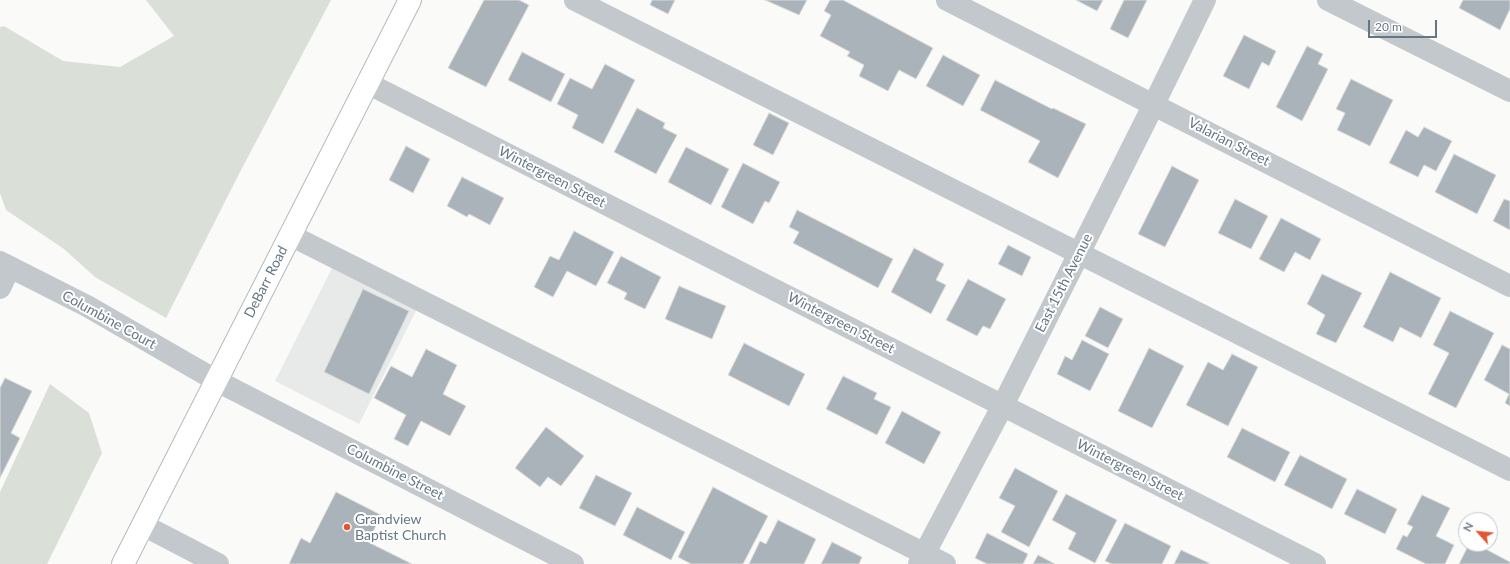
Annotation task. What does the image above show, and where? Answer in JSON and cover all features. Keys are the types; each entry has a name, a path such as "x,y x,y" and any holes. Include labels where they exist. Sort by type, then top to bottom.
{"main road":[{"name":"DeBarr Road","path":"123,564 410,0"}],"street":[{"path":"575,0 1510,470"},
{"name":"Valarian Street","path":"947,0 1510,286"},
{"name":"East 15th Avenue","path":"922,559 1003,405 1206,0"},
{"path":"1328,0 1510,90"},
{"name":"Wintergreen Street","path":"367,83 1315,564"},
{"path":"290,235 922,559 945,564"},
{"path":"0,288 5,265"},
{"name":"Columbine Court","path":"5,265 87,306 216,381"},
{"name":"Columbine Street","path":"216,381 573,564"},
{"path":"143,526 218,564"}],"shaded area":[{"path":"146,0 331,0 241,170 166,318 95,277 64,249 6,210 0,193 0,27 4,26 63,61 120,67 174,36"},
{"path":"334,264 418,307 359,424 275,381"},
{"path":"50,384 89,413 102,453 47,564 0,564 0,492"}],"building":[{"path":"484,0 519,0 529,5 486,87 448,68"},
{"path":"652,0 675,0 668,14 650,5"},
{"path":"765,0 807,0 799,15"},
{"path":"830,0 843,0 933,48 916,79 899,70 888,91 859,76 864,65 847,56 850,52 820,36 831,15 824,11"},
{"path":"1076,0 1103,0 1097,11"},
{"path":"1124,0 1147,0 1128,38 1110,29"},
{"path":"1463,0 1510,0 1510,9 1500,30 1459,8"},
{"path":"1244,35 1276,51 1269,66 1262,62 1249,89 1223,76"},
{"path":"1307,46 1323,54 1318,64 1328,69 1302,121 1276,107"},
{"path":"522,52 565,74 551,102 508,80"},
{"path":"943,55 980,75 963,106 926,86"},
{"path":"605,64 635,80 603,144 572,128 578,115 557,104 570,78 592,89"},
{"path":"1351,79 1393,100 1370,146 1337,130 1345,113 1336,109"},
{"path":"995,80 1052,109 1053,108 1086,124 1058,178 1028,162 1040,141 980,110"},
{"path":"637,108 665,123 663,128 677,135 656,174 614,152"},
{"path":"769,113 789,123 773,155 753,145"},
{"path":"1424,127 1452,141 1436,171 1424,165 1418,177 1389,163 1406,130 1418,137"},
{"path":"406,146 430,159 413,193 389,180"},
{"path":"686,147 729,169 711,205 668,182"},
{"path":"1454,154 1496,175 1477,214 1435,192"},
{"path":"743,163 780,182 769,203 765,201 753,224 721,207"},
{"path":"1172,166 1199,180 1165,247 1138,234"},
{"path":"462,177 504,198 490,225 469,214 467,217 447,206"},
{"path":"1235,199 1268,216 1251,249 1218,233"},
{"path":"1504,199 1510,201 1510,230 1493,221"},
{"path":"797,210 893,259 878,288 793,243 799,232 789,227"},
{"path":"1281,218 1321,239 1310,260 1295,252 1284,272 1259,259"},
{"path":"574,231 614,252 596,286 567,271 553,297 534,287 550,256 559,260"},
{"path":"1008,245 1031,257 1022,276 998,264"},
{"path":"914,248 944,264 936,280 946,285 931,314 891,292"},
{"path":"621,256 661,277 645,309 624,299 627,293 607,283"},
{"path":"1390,272 1441,298 1421,338 1400,327 1393,342 1363,327"},
{"path":"1322,274 1362,293 1336,343 1316,334 1325,315 1307,304"},
{"path":"968,279 1006,299 990,329 983,326 977,336 946,320"},
{"path":"679,286 726,306 712,339 665,319"},
{"path":"363,289 409,311 369,394 324,372"},
{"path":"1100,307 1123,319 1108,348 1085,336"},
{"path":"1450,311 1494,333 1456,408 1428,394 1449,353 1433,345"},
{"path":"1082,340 1109,354 1090,391 1057,374 1065,356 1072,360"},
{"path":"744,343 805,374 789,406 728,375"},
{"path":"1502,345 1510,349 1510,406 1505,403 1509,394 1484,380"},
{"path":"1149,348 1184,366 1152,428 1118,411"},
{"path":"426,349 457,365 443,394 466,406 450,436 421,421 408,446 394,439 406,415 374,398 391,366 412,377"},
{"path":"1232,354 1258,367 1228,426 1186,405 1208,362 1223,370"},
{"path":"843,376 877,393 874,399 891,407 877,435 826,409"},
{"path":"5,378 32,391 11,433 20,438 0,478 0,388"},
{"path":"902,411 941,432 924,464 885,443"},
{"path":"546,427 584,456 561,486 548,477 540,487 515,468"},
{"path":"1242,428 1290,452 1275,482 1227,457"},
{"path":"1300,455 1347,479 1332,509 1284,485"},
{"path":"1015,468 1058,491 1029,547 1001,532 1015,506 999,498"},
{"path":"596,475 632,493 615,526 579,508"},
{"path":"713,487 768,516 743,564 691,564 678,557"},
{"path":"1357,489 1397,509 1385,534 1344,514"},
{"name":"Grandview Baptist Church","path":"336,492 381,515 368,542 412,564 289,564 301,538 310,543"},
{"path":"1066,494 1117,520 1095,563 1068,549 1076,533 1052,520"},
{"path":"1422,495 1450,508 1436,536 1454,545 1445,564 1426,564 1396,549 1403,535 1407,537 1413,527 1407,524"},
{"path":"637,507 685,532 671,560 623,535"},
{"path":"778,520 816,539 804,564 749,564 760,541 766,544"},
{"path":"1125,523 1171,546 1162,564 1112,564 1105,561"},
{"path":"987,533 1028,554 1023,564 987,564 975,558"},
{"path":"832,542 862,557 859,564 821,564"},
{"path":"1181,550 1209,563 1209,564 1174,564"},
{"path":"1465,552 1491,552 1510,562 1510,564 1459,564"},
{"path":"1038,555 1055,564 1033,564"}],"place":[{"name":"Grandview Baptist Church","path":"347,527"}]}
